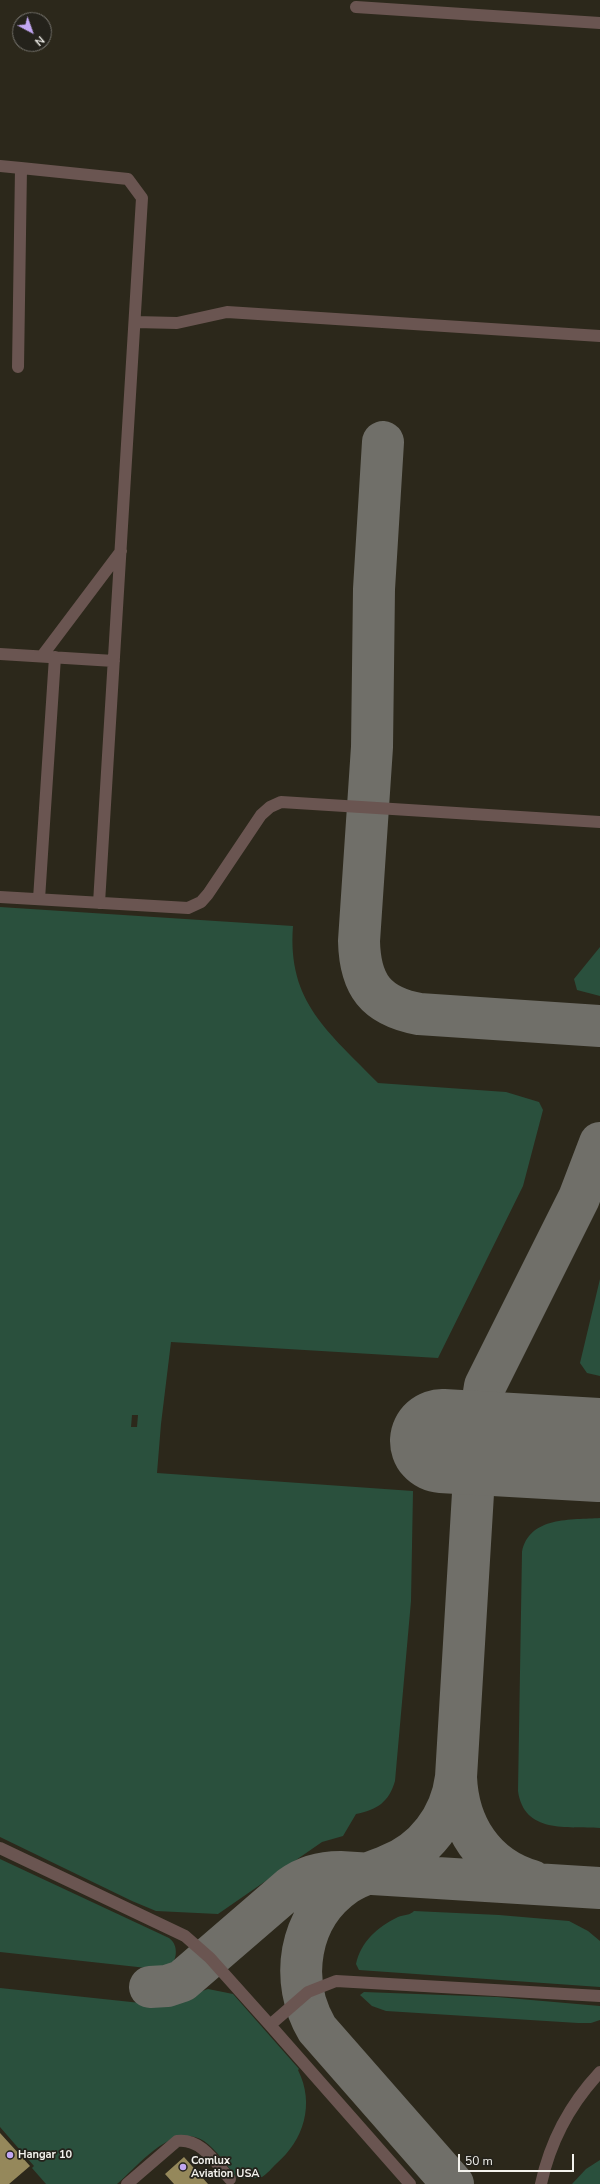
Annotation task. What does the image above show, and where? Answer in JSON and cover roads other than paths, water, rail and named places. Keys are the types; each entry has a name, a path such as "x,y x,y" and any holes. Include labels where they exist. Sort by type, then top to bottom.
{"lane":[{"path":"356,7 600,23"},
{"path":"0,166 128,179 142,198 121,551 121,574 114,660 99,903"},
{"path":"18,367 21,168"},
{"path":"135,322 177,323 227,312 600,336"},
{"path":"42,656 121,551"},
{"path":"0,654 114,660"},
{"path":"39,900 55,657"},
{"path":"0,897 178,908 196,906 208,894 261,815 270,807 281,802 600,822"},
{"path":"0,1848 185,1936 210,1958 410,2184"},
{"path":"270,2025 308,1992 336,1980 600,1996"},
{"path":"541,2184 552,2149 563,2123 576,2102 600,2072"},
{"path":"127,2184 177,2142 186,2140 202,2148 230,2178"}],"place":[{"name":"Hangar 10","path":"10,2155"},
{"name":"Comlux Aviation USA","path":"183,2167"}]}
